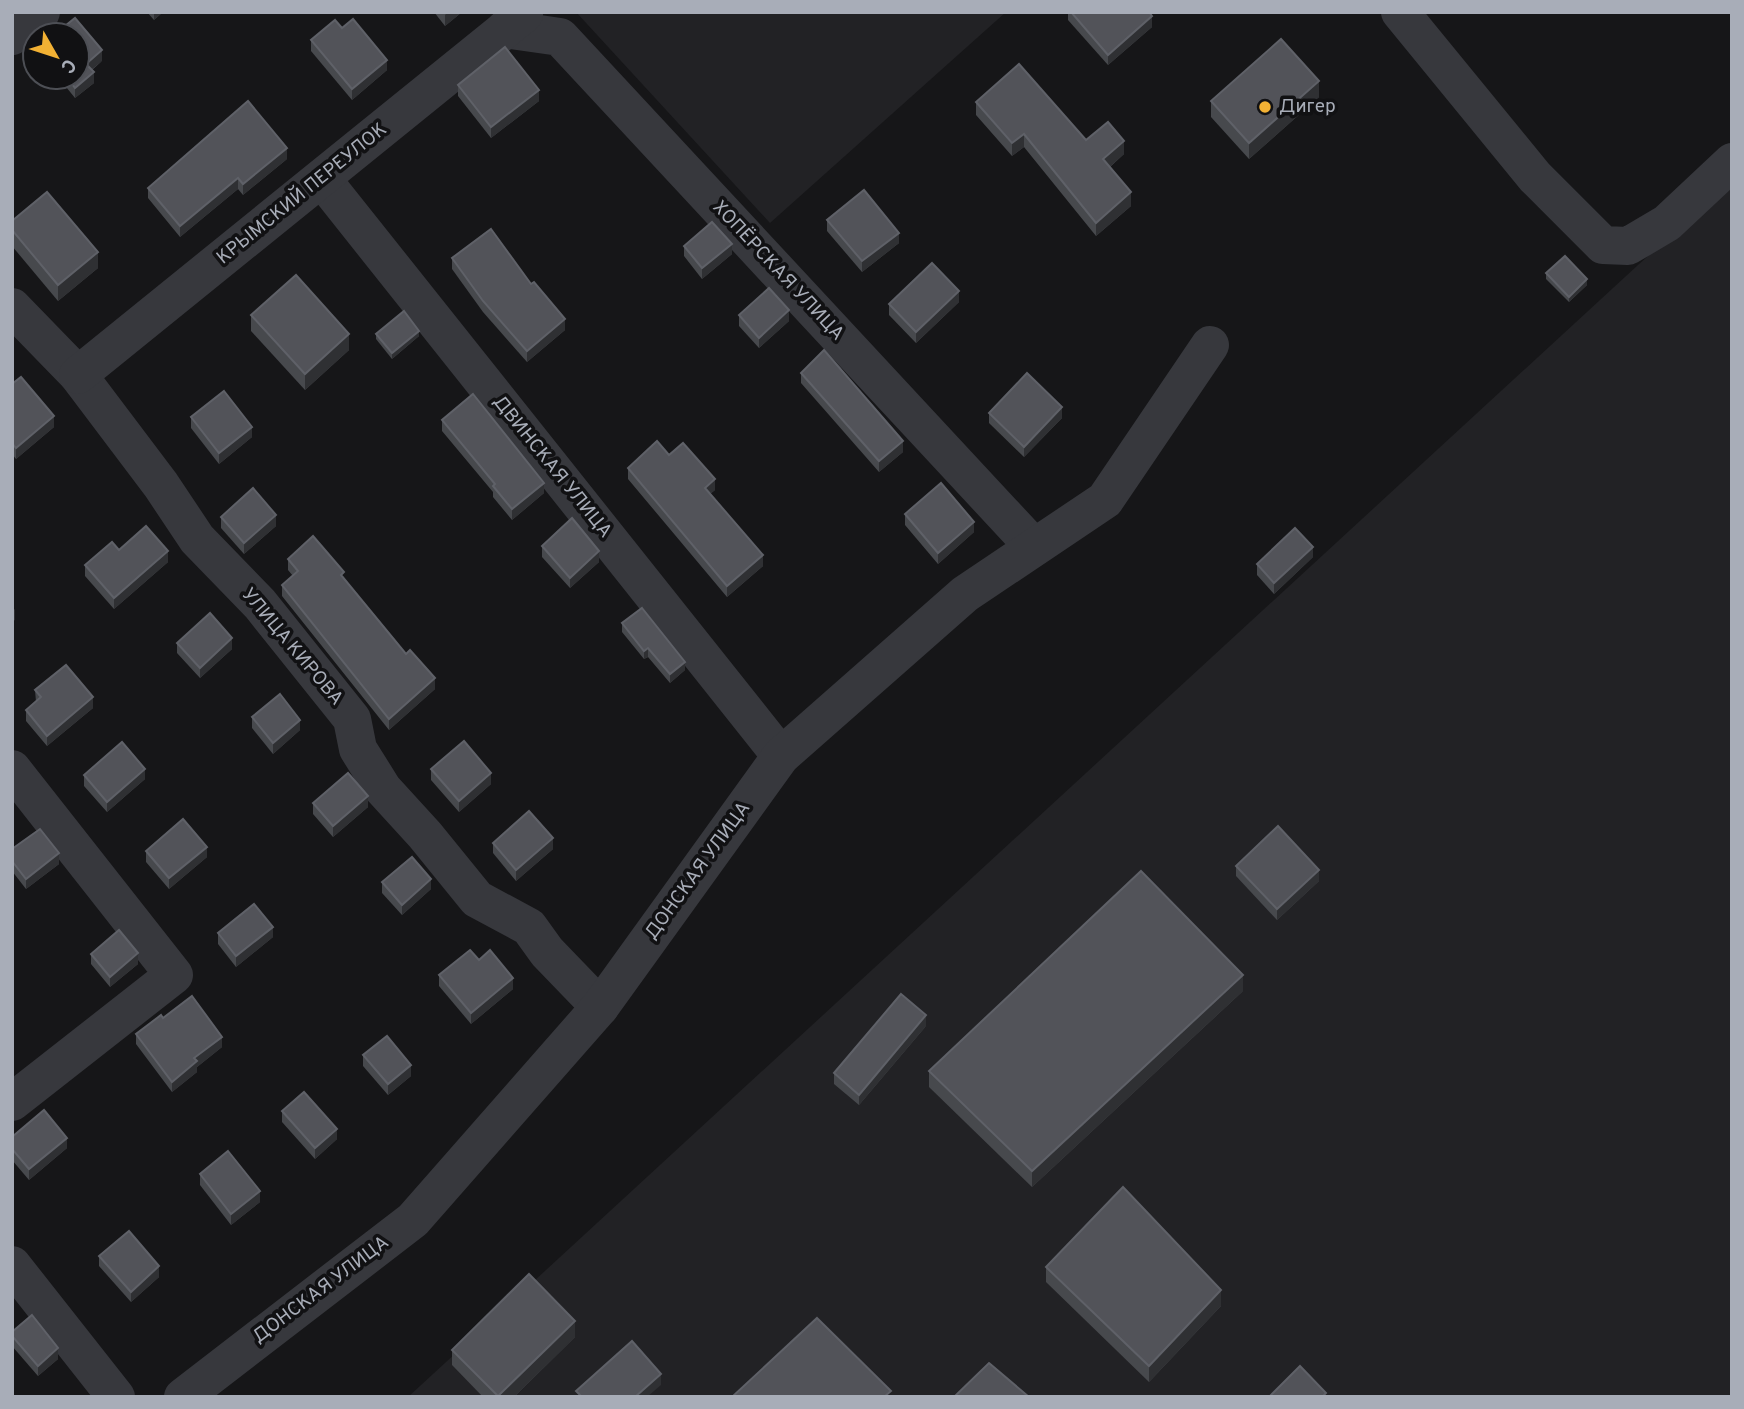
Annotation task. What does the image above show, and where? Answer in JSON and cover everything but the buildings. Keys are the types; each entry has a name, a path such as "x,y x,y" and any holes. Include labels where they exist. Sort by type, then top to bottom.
{"street":[{"path":"12,36 41,12"},
{"path":"1400,12 1535,177 1603,245 1628,246 1667,223 1732,162"},
{"name":"КРЫМСКИЙ ПЕРЕУЛОК","path":"78,375 516,21"},
{"name":"ХОПЁРСКАЯ УЛИЦА","path":"516,21 560,37 1034,547"},
{"name":"ДВИНСКАЯ УЛИЦА","path":"322,179 781,756"},
{"name":"УЛИЦА КИРОВА","path":"12,307 78,375 161,485 197,539 260,604 352,719 358,750 383,789 477,900 529,927 548,952 600,1007"},
{"name":"ДОНСКАЯ УЛИЦА","path":"183,1397 413,1220 600,1007 781,756 965,594 1105,500 1210,345"},
{"path":"12,769 174,975 12,1102"},
{"path":"12,1265 116,1397"}],"shaded area":[{"path":"576,12 1006,12 770,223"},
{"path":"1732,181 1732,1397 408,1397 1638,265"}],"place":[{"name":"Дигер","path":"1265,107"}]}
